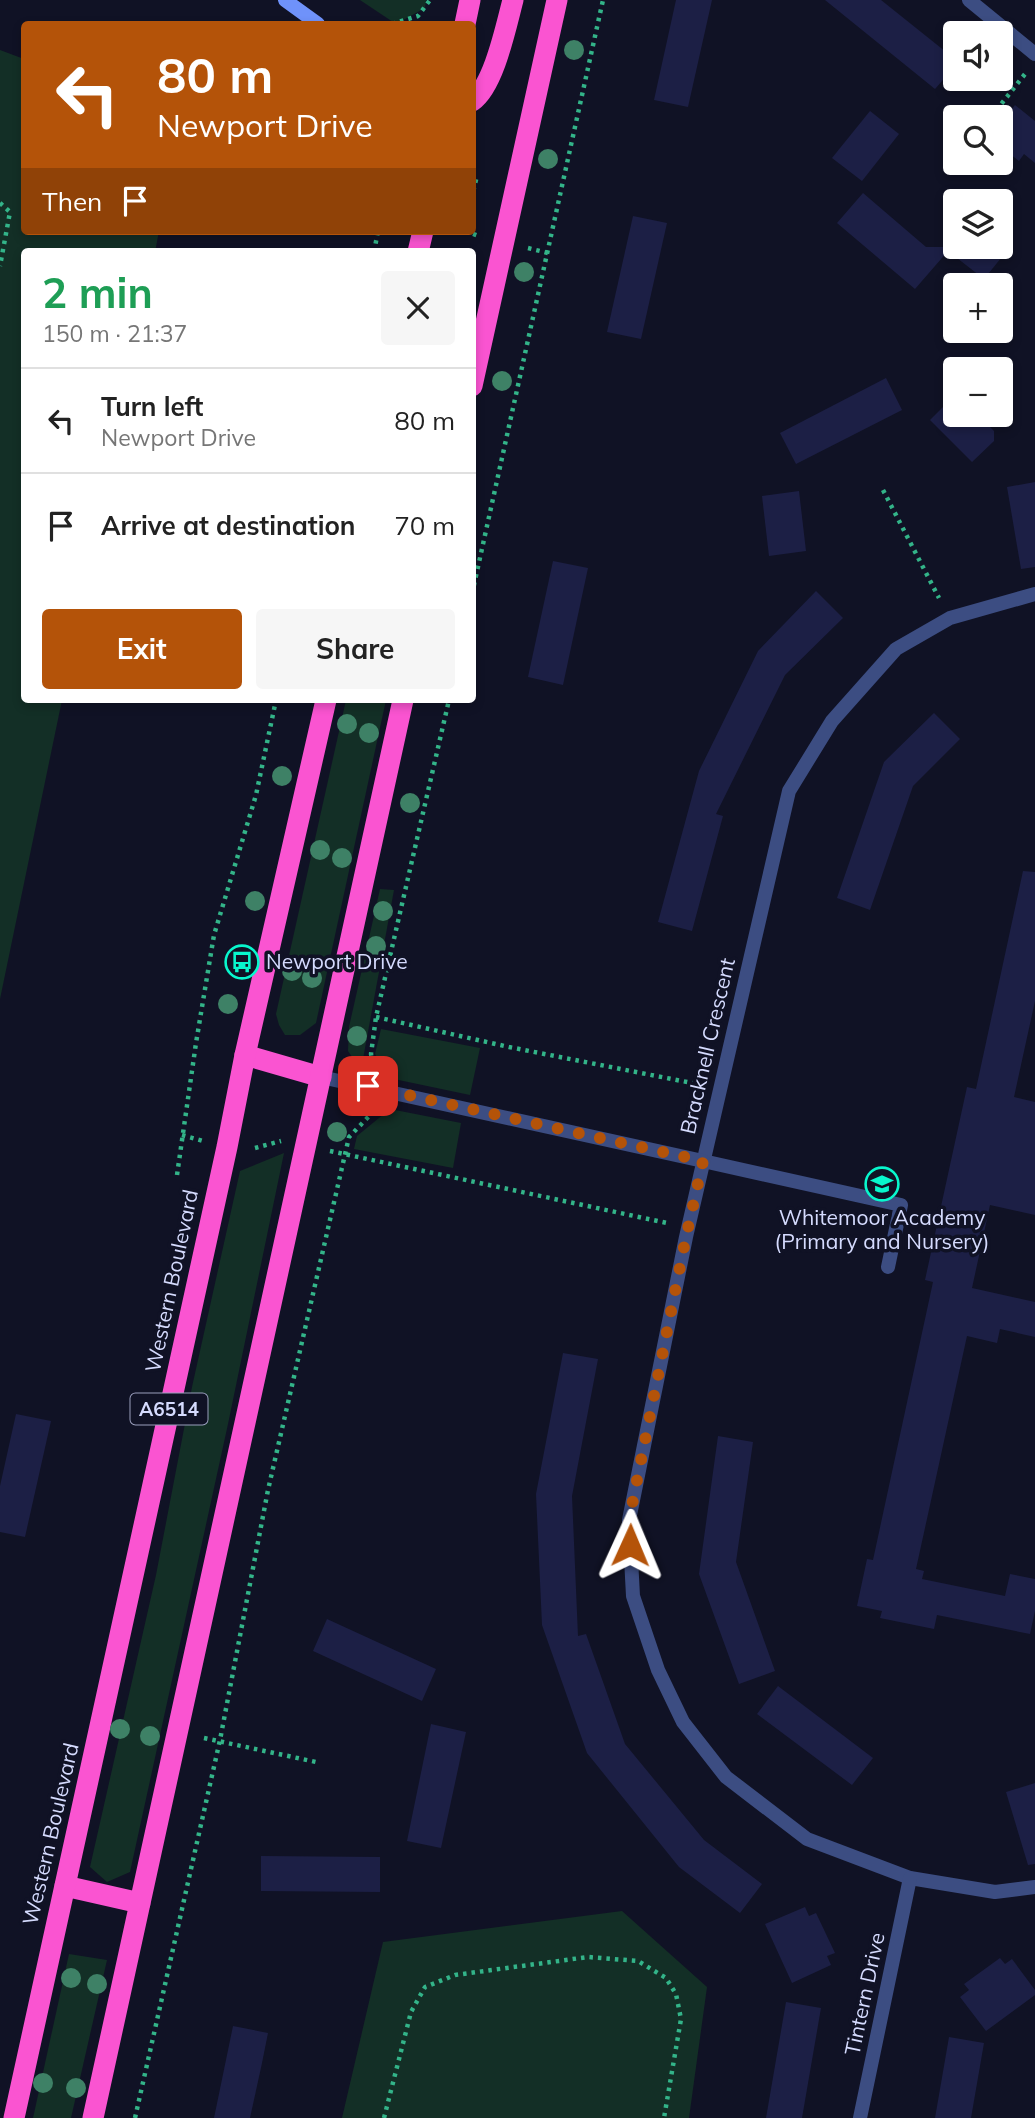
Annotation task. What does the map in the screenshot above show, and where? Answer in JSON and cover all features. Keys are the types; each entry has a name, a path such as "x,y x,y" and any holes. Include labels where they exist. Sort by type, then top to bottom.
{"highway":[{"path":"466,21 470,0"},
{"path":"476,98 480,96 500,51 513,0"},
{"path":"476,368 557,0"},
{"name":"Western Boulevard","path":"13,2118 245,1055 325,703"},
{"path":"93,2118 402,703"},
{"path":"245,1055 321,1077"},
{"path":"65,1886 140,1903"}],"street":[{"path":"285,0 314,21"},
{"path":"968,0 1035,54"},
{"name":"Bracknell Crescent","path":"1035,594 950,618 896,649 832,722 789,791 688,1228 629,1520 633,1596 659,1670 683,1722 726,1777 807,1839 910,1878 995,1892 1035,1886"},
{"path":"321,1077 901,1205 888,1267"},
{"name":"Tintern Drive","path":"860,2118 910,1878"}],"path":[{"path":"402,21 418,16 430,0"},
{"path":"476,576 603,0"},
{"path":"1000,105 1027,71"},
{"path":"0,203 10,212 0,266"},
{"path":"883,490 950,618"},
{"path":"177,1175 214,935 257,795 275,703"},
{"path":"135,2118 220,1740 268,1490 349,1137 377,1108 383,1073 374,1065 371,1054 376,1017 448,703"},
{"path":"376,1017 509,1047 719,1088"},
{"path":"182,1135 244,1151 284,1140 688,1228"},
{"path":"178,1735 220,1740 316,1762"},
{"path":"384,2118 411,2012 425,1987 455,1975 588,1957 638,1961 666,1978 676,1994 681,2019 664,2118"}],"green space":[{"path":"360,0 426,0 425,8 401,21 392,21"},
{"path":"0,50 21,58 21,235 158,235 156,248 21,248 21,703 61,703 0,999"},
{"path":"345,703 385,703 316,1023 300,1035 285,1035 276,1014"},
{"path":"380,889 394,890 361,1070 348,1051 349,1027"},
{"path":"381,1029 480,1048 470,1095 389,1078 392,1066 382,1064 375,1054"},
{"path":"390,1109 461,1123 453,1168 354,1149 357,1136"},
{"path":"284,1153 130,1872 107,1882 90,1867 156,1575 192,1387 240,1171"},
{"path":"622,1911 707,1987 689,2118 342,2118 383,1942"},
{"path":"69,1954 107,1960 71,2118 33,2118"}],"building":[{"path":"676,0 712,0 688,107 654,100"},
{"path":"825,0 881,0 943,50 943,80 935,89"},
{"path":"1015,105 1035,121 1035,163 1024,154 1019,161 1013,156"},
{"path":"870,111 899,134 862,181 832,158"},
{"path":"863,193 926,247 943,247 943,257 915,289 837,223"},
{"path":"633,216 667,223 641,339 607,332"},
{"path":"958,259 1000,259 989,273 976,273"},
{"path":"886,378 902,410 796,464 780,433"},
{"path":"943,407 943,427 990,427 994,431 994,441 972,462 930,420"},
{"path":"1035,482 1035,567 1021,569 1007,487"},
{"path":"799,491 806,551 769,556 762,496"},
{"path":"553,561 588,568 563,685 528,677"},
{"path":"816,591 843,618 785,675 716,814 723,816 692,931 658,922 699,771 758,651"},
{"path":"934,713 960,739 913,786 870,910 837,898 884,762"},
{"path":"1023,871 1035,872 1035,1001 1014,1097 1035,1102 1035,1215 990,1205 972,1288 1035,1302 1035,1337 1000,1329 997,1343 967,1336 916,1569 924,1571 922,1579 1005,1596 1010,1574 1035,1579 1035,1611 1030,1634 937,1615 934,1629 880,1618 882,1611 857,1606 867,1559 873,1560 933,1282 925,1280 967,1087 976,1089"},
{"path":"563,1353 598,1359 572,1496 578,1636 586,1634 625,1744 704,1840 762,1884 740,1913 679,1867 587,1753 542,1625 536,1494"},
{"path":"16,1414 51,1421 25,1537 0,1532 0,1486"},
{"path":"718,1436 753,1442 736,1562 775,1671 739,1684 699,1574"},
{"path":"327,1619 436,1669 422,1701 313,1651"},
{"path":"778,1686 873,1758 852,1785 757,1714"},
{"path":"431,1724 466,1732 441,1848 407,1841"},
{"path":"1035,1783 1035,1864 1028,1865 1006,1792"},
{"path":"261,1856 380,1857 380,1892 261,1891"},
{"path":"805,1907 809,1916 816,1913 835,1953 827,1956 831,1965 792,1983 765,1924"},
{"path":"1000,1958 1005,1964 1012,1959 1035,1990 1035,1995 986,2031 960,1997 969,1990 964,1984"},
{"path":"786,2002 821,2008 802,2118 766,2118"},
{"path":"233,2026 268,2033 262,2063 250,2118 214,2118"},
{"path":"949,2037 984,2043 971,2118 935,2118"}],"place":[{"name":"Newport Drive","path":"242,962"},
{"name":"Whitemoor Academy (Primary and Nursery)","path":"882,1184"}],"route":[{"path":"368,1086 703,1161 629,1520 630,1545"}]}
